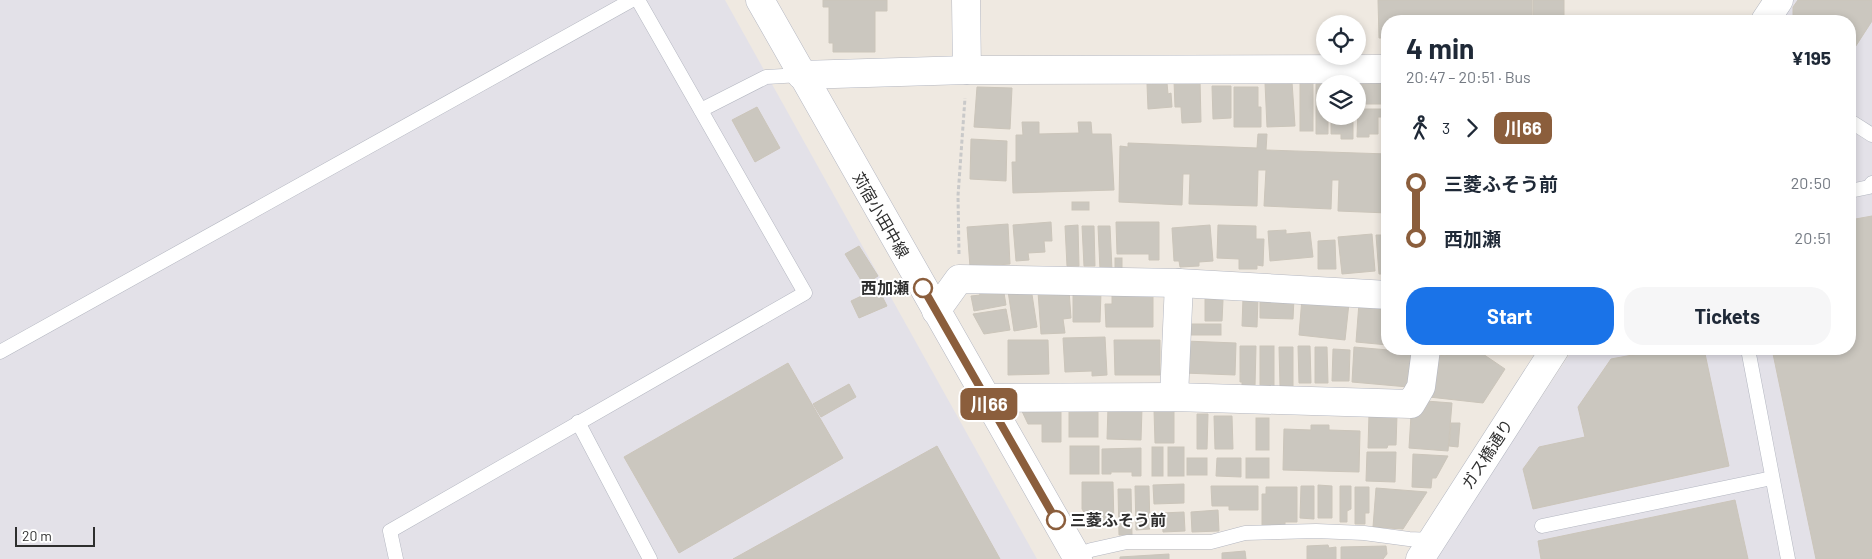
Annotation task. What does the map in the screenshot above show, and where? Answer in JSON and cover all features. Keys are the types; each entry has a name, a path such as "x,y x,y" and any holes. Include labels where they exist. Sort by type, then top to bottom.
{"street":[{"name":"苅宿小田中線","path":"760,0 1077,557"},
{"path":"966,0 967,70"},
{"path":"1769,15 1780,0"},
{"path":"801,74 967,70 1381,69"},
{"path":"936,311 959,279 1179,283 1381,295"},
{"path":"1174,397 1179,283"},
{"path":"986,398 1174,397 1410,404 1422,387 1425,355"},
{"name":"ガス橋通り","path":"1426,549 1546,355"}],"lane":[{"path":"0,352 632,0"},
{"path":"396,559 390,531 805,293 638,0"},
{"path":"702,110 766,77 801,74"},
{"path":"1856,125 1872,135"},
{"path":"1856,190 1869,187 1872,183"},
{"path":"1749,355 1788,559"},
{"path":"578,422 650,559"},
{"path":"1542,526 1772,478"},
{"path":"1077,557 1091,550 1127,542 1211,542 1245,533 1316,531 1364,533 1410,539 1426,549"}],"path":[{"path":"959,279 958,196 967,70"}],"shaded area":[{"path":"0,0 725,0 1037,559 0,559"},
{"path":"1793,0 1872,0 1872,559 1435,559 1569,355 1856,355 1856,15 1786,15 1786,10"}],"building":[{"path":"823,0 887,0 887,11 875,11 875,52 833,52 833,43 829,43 829,7 823,7"},
{"path":"1378,0 1532,0 1532,15 1381,15 1381,38 1379,38"},
{"path":"1533,0 1564,0 1564,15 1533,15"},
{"path":"1798,0 1872,0 1872,21 1856,46 1856,15 1793,15 1793,7"},
{"path":"1200,80 1201,122 1182,123 1181,107 1175,107 1174,81"},
{"path":"1292,82 1295,126 1267,127 1265,83"},
{"path":"1167,83 1168,94 1171,93 1172,107 1148,109 1147,84"},
{"path":"1300,83 1313,83 1313,131 1300,131"},
{"path":"1381,83 1381,104 1366,104 1366,84"},
{"path":"1212,86 1231,86 1231,118 1213,119"},
{"path":"977,87 1012,88 1010,129 974,127"},
{"path":"1234,87 1258,87 1261,127 1234,127"},
{"path":"757,107 780,148 755,162 732,120"},
{"path":"1366,109 1381,109 1381,117 1378,117 1378,134 1369,134 1369,137 1357,137 1357,125 1366,125"},
{"path":"1022,122 1039,122 1039,134 1079,133 1078,122 1091,122 1092,134 1111,134 1114,190 1013,193 1012,162 1016,162 1016,135 1023,135"},
{"path":"1316,125 1328,125 1328,134 1316,134"},
{"path":"1331,125 1353,125 1353,139 1341,139 1341,134 1331,134"},
{"path":"1258,134 1267,134 1266,150 1381,154 1381,213 1338,211 1339,180 1332,180 1331,209 1264,206 1266,170 1258,170 1257,206 1189,204 1190,174 1183,174 1182,205 1119,202 1120,146 1128,147 1128,143 1257,148"},
{"path":"971,139 1007,141 1006,181 970,179"},
{"path":"1072,202 1089,202 1089,210 1072,210"},
{"path":"1872,216 1872,559 1816,559 1773,355 1856,355 1856,219"},
{"path":"1051,222 1052,241 1044,241 1045,252 1028,253 1029,260 1016,261 1013,225"},
{"path":"1116,222 1159,222 1159,260 1149,260 1149,254 1117,254"},
{"path":"1008,224 1010,264 970,267 967,227"},
{"path":"1078,225 1079,266 1067,266 1065,226"},
{"path":"1210,225 1213,261 1199,262 1199,266 1180,267 1179,261 1174,261 1172,228"},
{"path":"1218,225 1256,226 1256,239 1264,239 1263,266 1257,265 1257,269 1239,269 1239,259 1217,258"},
{"path":"1082,226 1094,226 1095,266 1084,266"},
{"path":"1098,226 1110,226 1112,270 1100,270"},
{"path":"1286,230 1286,234 1310,232 1313,257 1270,261 1268,231"},
{"path":"1372,234 1375,271 1342,274 1338,237"},
{"path":"1376,235 1381,235 1381,274 1379,274"},
{"path":"1335,240 1336,269 1318,269 1318,241"},
{"path":"859,246 878,276 864,285 845,254"},
{"path":"1115,258 1122,258 1122,270 1115,270"},
{"path":"1003,287 1006,305 974,311 971,296 980,295 979,292"},
{"path":"878,288 887,306 859,318 851,301"},
{"path":"1031,288 1037,327 1014,331 1008,291"},
{"path":"1069,290 1071,318 1063,319 1065,333 1041,334 1038,292"},
{"path":"1073,291 1101,292 1100,322 1073,322"},
{"path":"1153,294 1153,327 1106,327 1105,304 1112,304 1112,295"},
{"path":"1260,296 1294,298 1293,319 1260,318"},
{"path":"1243,298 1258,298 1257,327 1242,326"},
{"path":"1302,298 1349,303 1345,340 1299,335"},
{"path":"1205,299 1223,300 1222,321 1205,321"},
{"path":"1359,303 1381,305 1381,344 1356,342"},
{"path":"1006,309 1010,330 984,334 973,314"},
{"path":"1191,324 1221,324 1221,335 1191,335"},
{"path":"1105,337 1107,375 1092,376 1092,371 1065,372 1063,338"},
{"path":"1008,340 1048,340 1049,374 1008,375"},
{"path":"1114,340 1160,340 1160,375 1115,375"},
{"path":"1185,341 1236,343 1235,375 1184,373"},
{"path":"1240,346 1256,346 1255,386 1242,385 1242,382 1240,382"},
{"path":"1260,346 1274,346 1274,387 1260,387"},
{"path":"1298,346 1310,346 1311,383 1299,383"},
{"path":"1279,347 1293,347 1293,386 1280,386"},
{"path":"1315,347 1327,347 1328,383 1315,383"},
{"path":"1354,347 1381,349 1381,355 1411,355 1408,387 1352,382"},
{"path":"1333,349 1350,350 1349,381 1332,381"},
{"path":"1484,355 1505,369 1483,403 1429,397 1436,356"},
{"path":"1632,355 1705,355 1729,466 1533,509 1523,469 1539,447 1585,437 1578,407 1611,359"},
{"path":"788,363 843,458 679,553 624,457"},
{"path":"849,384 856,397 821,417 813,404"},
{"path":"1426,401 1452,403 1448,451 1409,448 1411,415"},
{"path":"1020,407 1061,407 1061,442 1042,442 1042,424 1028,424"},
{"path":"1108,407 1142,408 1141,440 1107,439"},
{"path":"1069,408 1098,408 1098,437 1069,437"},
{"path":"1154,410 1174,410 1174,443 1155,443"},
{"path":"1197,414 1208,414 1207,449 1197,449"},
{"path":"1369,414 1397,415 1396,445 1388,445 1387,448 1368,448"},
{"path":"1214,416 1232,416 1233,449 1215,449"},
{"path":"1256,418 1269,418 1269,450 1256,450"},
{"path":"1451,423 1460,423 1458,447 1449,446"},
{"path":"1311,425 1329,425 1329,430 1360,431 1359,472 1283,470 1284,429 1311,430"},
{"path":"937,446 1000,559 733,559"},
{"path":"1070,446 1099,446 1099,474 1070,474"},
{"path":"1152,447 1163,447 1163,476 1152,476"},
{"path":"1168,447 1184,447 1184,476 1168,476"},
{"path":"1141,448 1141,476 1132,476 1132,472 1102,474 1102,449"},
{"path":"1367,452 1396,452 1395,482 1366,481"},
{"path":"1413,454 1448,456 1436,478 1432,478 1431,488 1412,487"},
{"path":"1187,458 1207,458 1207,475 1187,475"},
{"path":"1217,458 1241,458 1241,477 1216,476"},
{"path":"1246,458 1269,458 1269,478 1246,478"},
{"path":"1082,482 1113,482 1114,526 1092,526 1082,509"},
{"path":"1184,484 1184,503 1154,504 1153,485"},
{"path":"1318,485 1332,486 1332,518 1318,518"},
{"path":"1135,486 1149,486 1150,529 1136,530"},
{"path":"1211,486 1258,486 1258,510 1229,510 1229,506 1212,506"},
{"path":"1301,486 1314,486 1314,519 1300,518"},
{"path":"1340,486 1351,486 1351,509 1347,511 1347,522 1340,522"},
{"path":"1266,487 1297,487 1297,522 1285,522 1285,526 1262,526 1262,494 1266,494"},
{"path":"1355,487 1369,487 1369,513 1365,513 1365,524 1355,524"},
{"path":"1376,488 1427,492 1403,529 1373,527"},
{"path":"1118,489 1131,489 1132,535 1119,535"},
{"path":"1735,500 1748,559 1541,559 1538,541"},
{"path":"1218,510 1219,531 1192,532 1191,512"},
{"path":"1184,512 1185,531 1163,532 1162,513"},
{"path":"1328,545 1329,548 1336,547 1336,559 1307,559 1307,546"},
{"path":"1386,546 1387,554 1383,559 1341,559 1341,547"},
{"path":"1245,551 1246,559 1222,559 1222,553"},
{"path":"1169,554 1169,559 1120,559 1120,557"}],"bus line":[{"name":"川66","path":"923,288 1056,520"}],"place":[{"name":"西加瀬","path":"923,288"},
{"name":"三菱ふそう前","path":"1056,520"}]}
